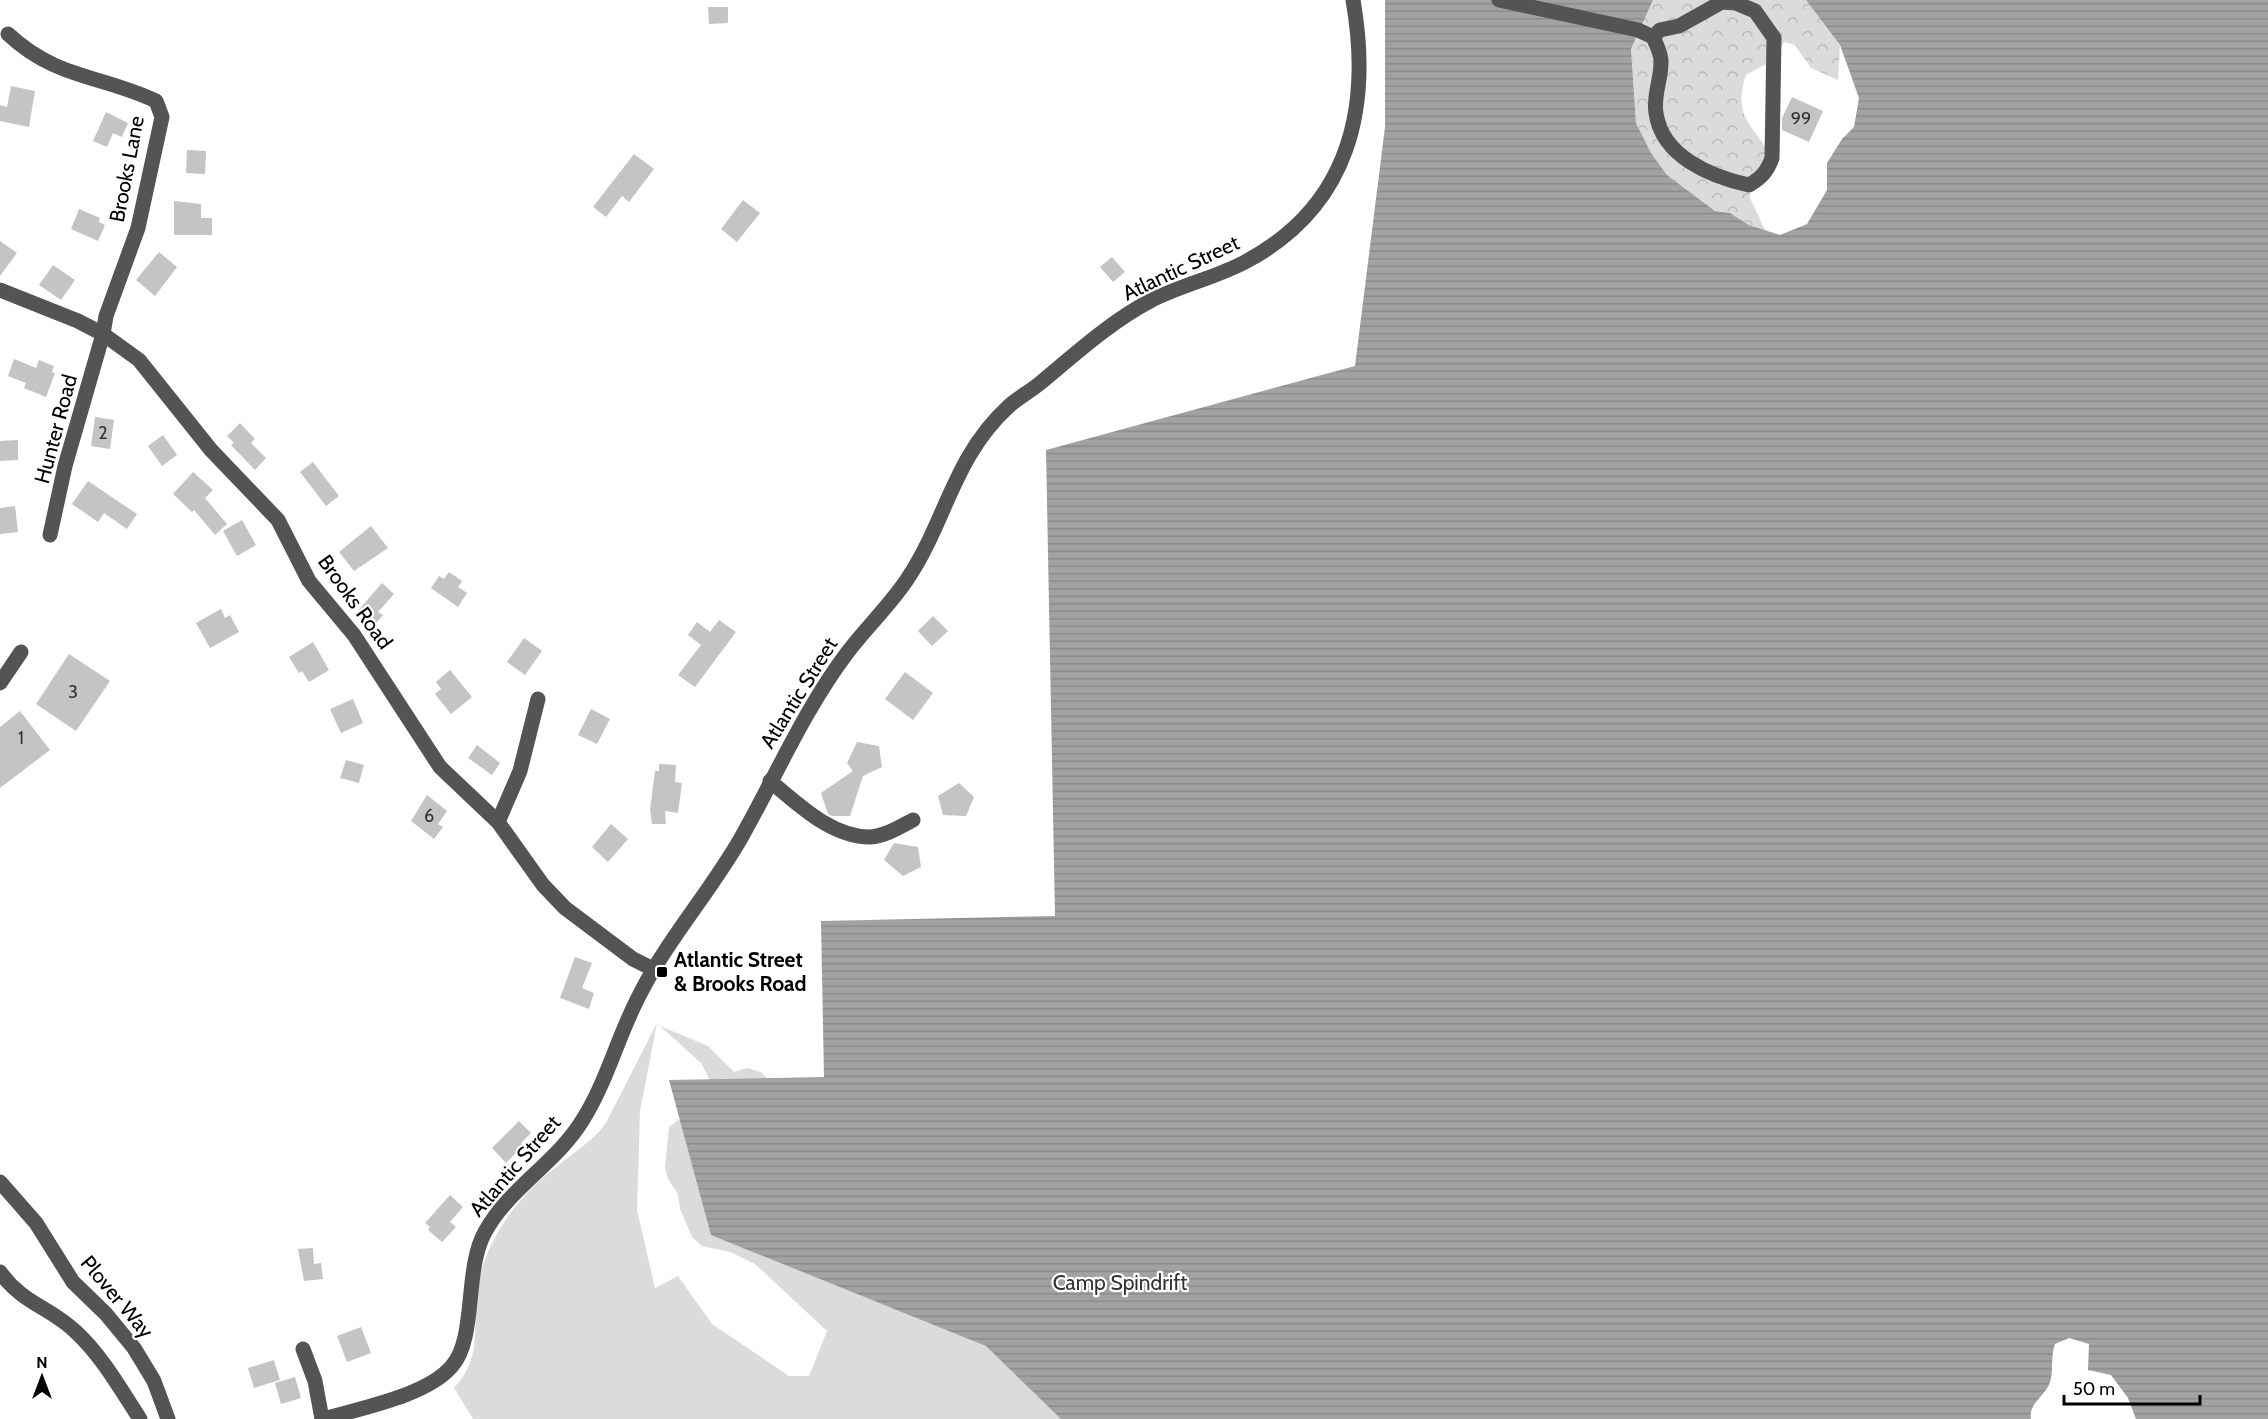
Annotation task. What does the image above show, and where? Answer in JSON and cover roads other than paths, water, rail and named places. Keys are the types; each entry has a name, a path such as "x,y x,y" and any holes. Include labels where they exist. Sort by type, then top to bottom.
{"street":[{"name":"Atlantic Street","path":"323,1419 410,1392 439,1378 451,1368 458,1357 465,1333 475,1259 483,1236 515,1191 567,1141 583,1120 622,1029 653,969 731,853 826,682 906,581 978,439 1008,406 1096,337 1149,301 1248,260 1282,240 1316,207 1348,147 1357,107 1359,66 1353,0"},
{"path":"1499,0 1638,30 1653,37 1662,61 1656,84 1656,114 1670,143 1694,166 1714,176 1749,185 1760,179 1768,169 1772,158 1774,38 1755,11 1736,3 1722,2 1679,26 1660,30 1653,37"},
{"name":"Brooks Lane","path":"8,34 43,62 121,86 156,101 162,117 138,228 106,316 104,334"},
{"name":"Brooks Road","path":"0,290 104,334 139,360 211,450 278,520 309,581 354,634 440,767 498,822 543,885 565,908 633,959 653,969"},
{"name":"Hunter Road","path":"50,535 65,466 104,334"},
{"path":"0,683 21,652"},
{"path":"498,822 520,771 538,699"},
{"path":"770,781 818,819 849,833 870,837 892,831 913,820"},
{"name":"Plover Way","path":"0,1182 36,1223 73,1282 106,1314 134,1348 154,1382 168,1419"},
{"path":"0,1272 16,1293 75,1330 87,1343 140,1419"},
{"path":"303,1349 315,1381 323,1419"}],"place":[{"name":"Atlantic Street & Brooks Road","path":"662,972"}],"park label":[{"name":"Camp Spindrift","path":"1120,1283"}]}
